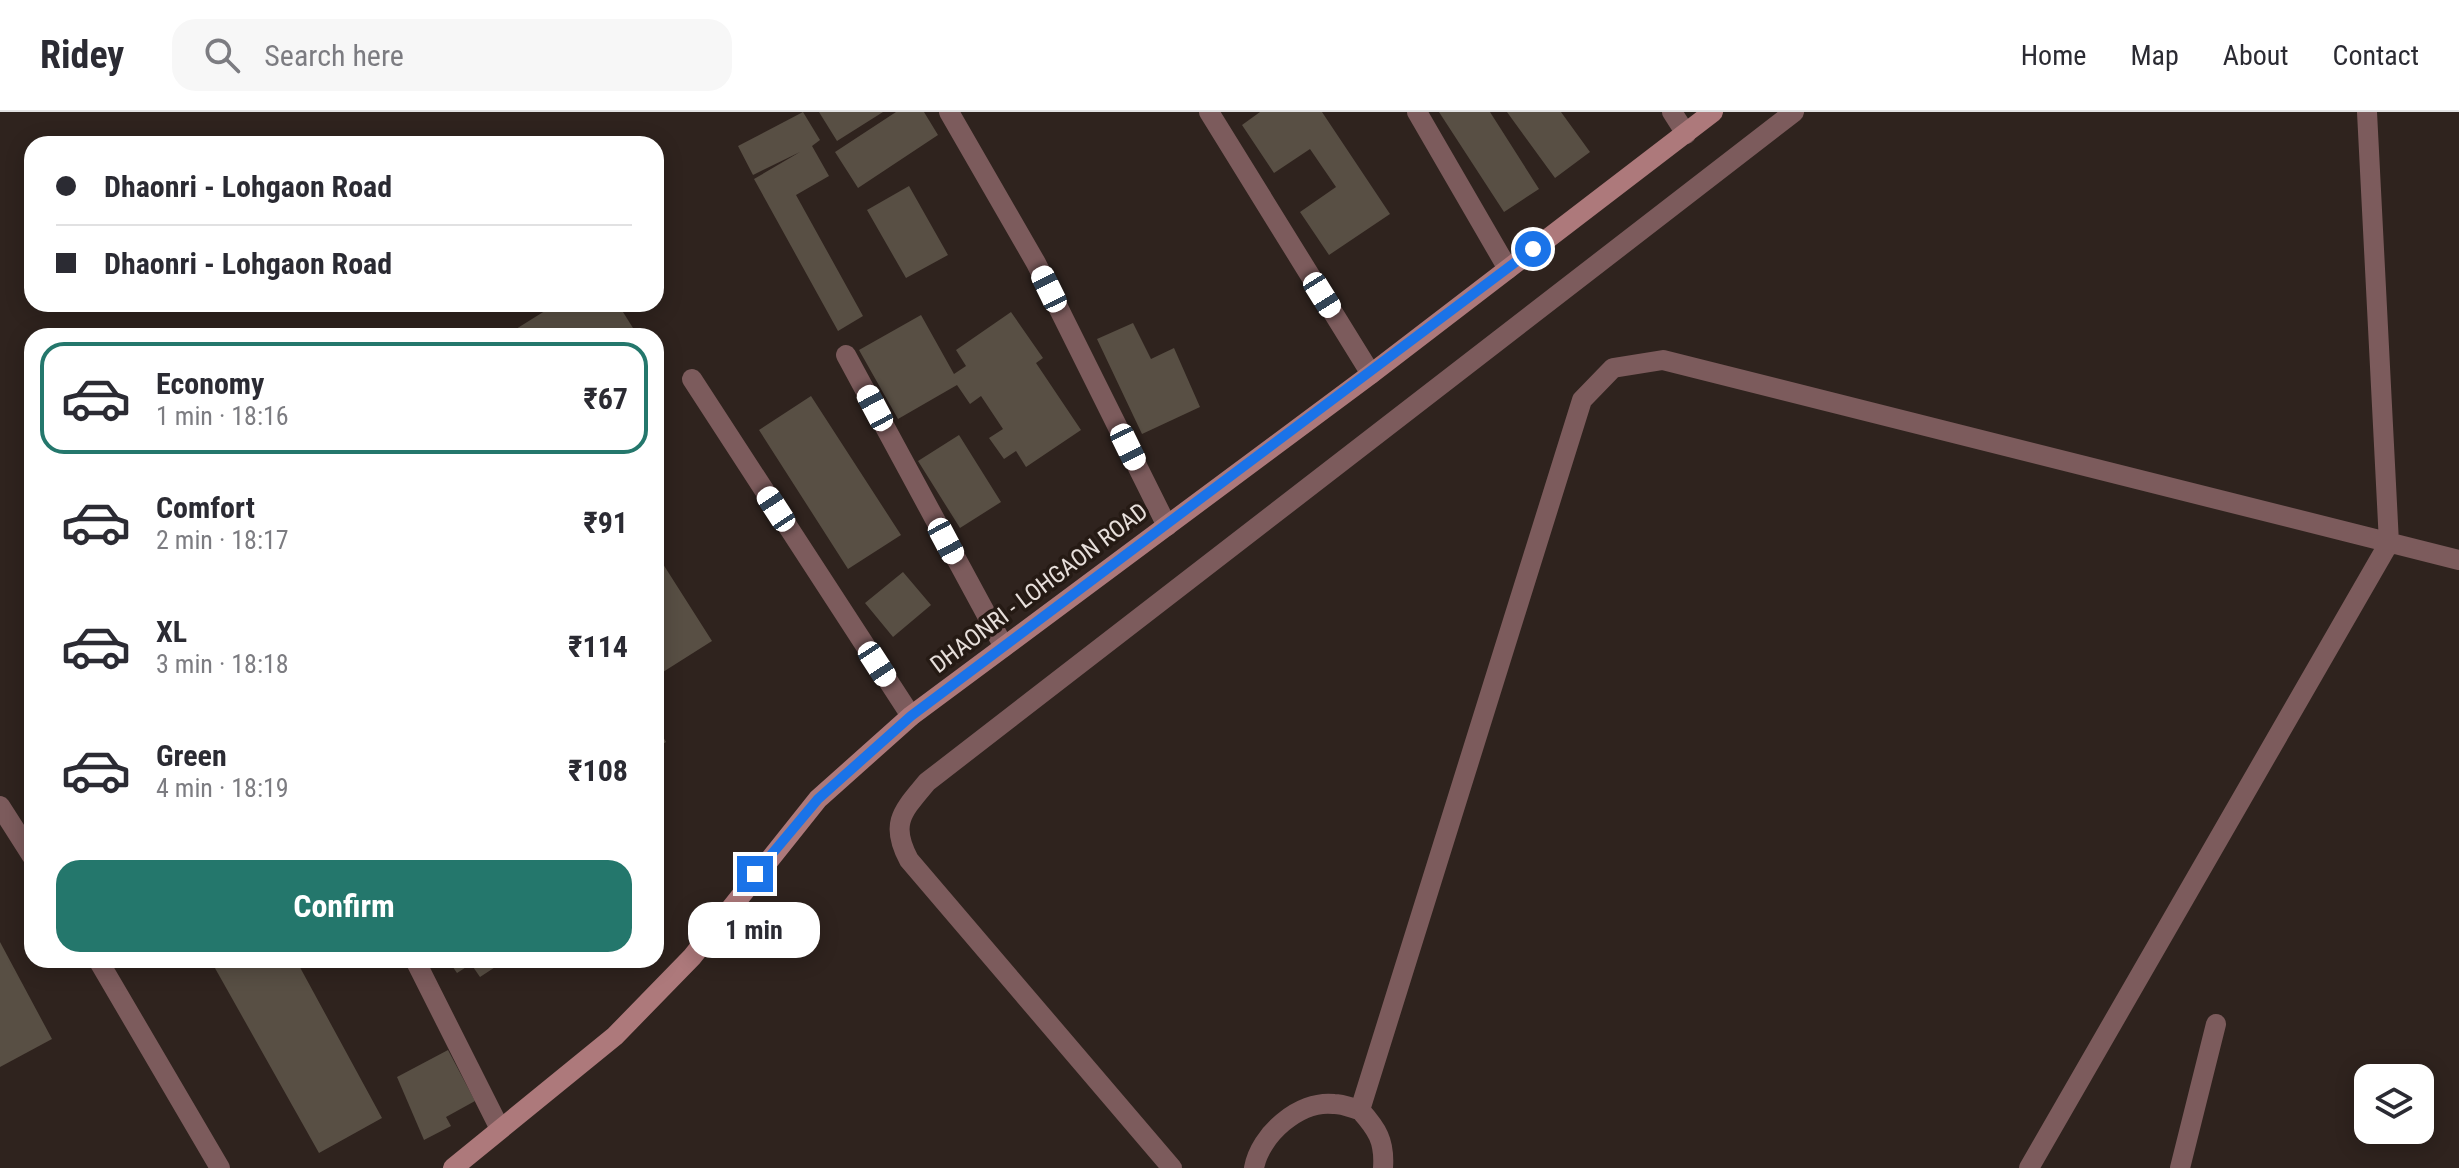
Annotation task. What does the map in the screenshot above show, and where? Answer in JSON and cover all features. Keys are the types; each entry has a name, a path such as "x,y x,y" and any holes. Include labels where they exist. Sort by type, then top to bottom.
{"main road":[{"name":"DHAONRI - LOHGAON ROAD","path":"453,1168 615,1036 692,957 818,799 911,716 1371,374 1713,112"}],"street":[{"path":"949,112 1036,263 1167,526"},
{"path":"1209,112 1371,374"},
{"path":"1417,112 1508,269"},
{"path":"1672,112 1686,134"},
{"path":"1172,1168 909,860 897,838 903,812 927,782 1794,112"},
{"path":"2029,1168 2389,543 2367,112"},
{"path":"846,355 1004,647"},
{"path":"1360,1110 1582,400 1613,368 1663,360 2459,560"},
{"path":"692,379 911,716"},
{"path":"0,806 24,844"},
{"path":"103,968 220,1168"},
{"path":"419,968 500,1129"},
{"path":"2180,1168 2216,1024"},
{"path":"1254,1168 1257,1150 1270,1132 1313,1108 1332,1103 1360,1110 1379,1131 1385,1149 1383,1168"}],"building":[{"path":"803,112 820,140 812,146 829,176 796,195 863,316 838,331 754,179 800,152 753,175 738,146"},
{"path":"819,112 883,112 837,141"},
{"path":"896,112 924,112 938,135 858,188 835,152"},
{"path":"1260,112 1322,112 1390,214 1329,255 1300,212 1336,187 1310,149 1274,173 1242,125"},
{"path":"1439,112 1490,112 1539,189 1504,212"},
{"path":"1507,112 1561,112 1590,152 1555,178"},
{"path":"909,186 948,255 906,278 867,210"},
{"path":"543,312 623,312 633,328 518,328"},
{"path":"1011,312 1043,358 1036,363 1081,430 1026,467 1016,451 1004,459 989,438 1003,429 981,396 970,404 957,385 898,419 859,350 921,315 954,374 966,366 956,350"},
{"path":"1133,323 1151,359 1174,348 1200,407 1142,434 1097,339"},
{"path":"811,396 901,535 848,569 759,430"},
{"path":"959,435 1001,502 960,528 918,461"},
{"path":"664,566 712,641 664,671"},
{"path":"903,572 931,605 893,637 865,603"},
{"path":"0,942 52,1039 0,1067"},
{"path":"215,968 300,968 382,1118 319,1153"},
{"path":"474,968 494,968 480,977"},
{"path":"448,1050 475,1101 446,1117 451,1126 424,1140 397,1077"}],"route":[{"path":"755,874 818,799 911,716 1533,249"}]}
